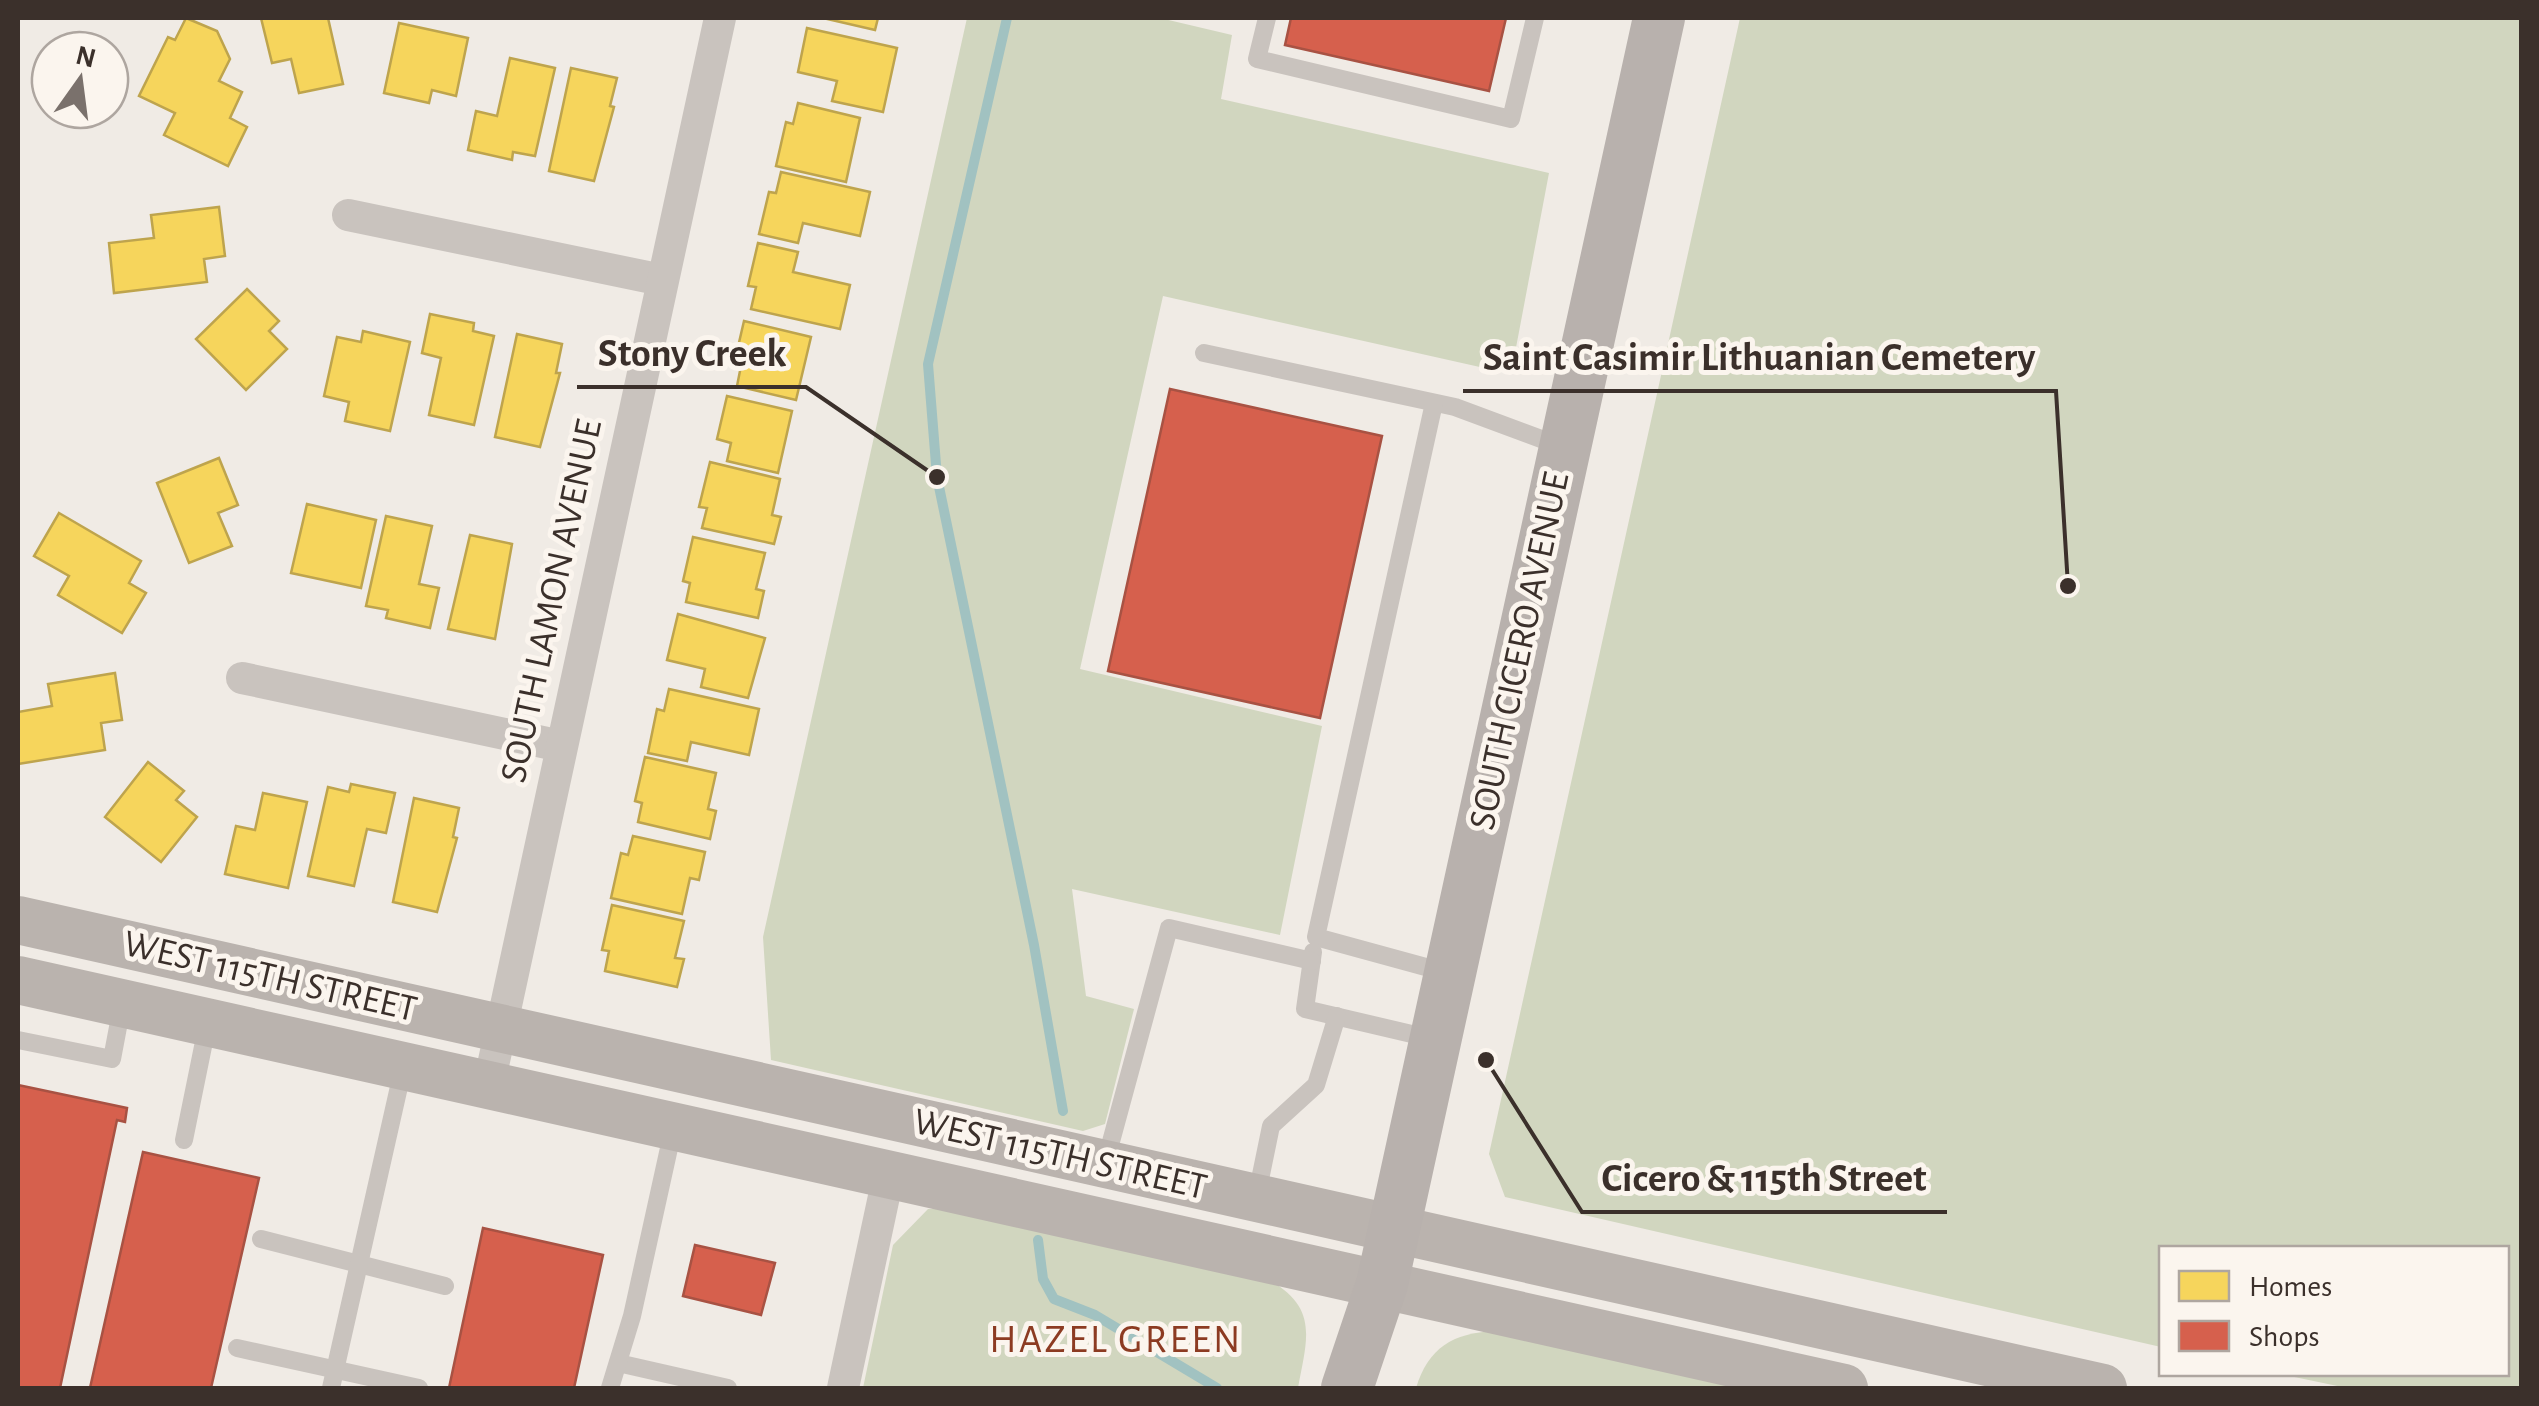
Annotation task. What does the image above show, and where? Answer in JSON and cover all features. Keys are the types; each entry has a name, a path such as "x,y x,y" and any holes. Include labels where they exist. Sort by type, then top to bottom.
{"main road":[{"name":"SOUTH CICERO AVENUE","path":"1382,1284 1658,18"},
{"path":"1347,1388 1382,1284"},
{"path":"1373,1388 1382,1284"}],"street":[{"name":"SOUTH LAMON AVENUE","path":"490,1084 720,18"},
{"path":"348,215 662,280"},
{"path":"242,678 561,746"},
{"name":"WEST 115TH STREET","path":"18,920 2103,1388"},
{"name":"WEST 115TH STREET","path":"18,980 1844,1388"},
{"path":"843,1388 889,1173"}],"lane":[{"path":"1266,18 1257,59 1511,118 1535,18"},
{"path":"1204,353 1434,403 1564,448"},
{"path":"1434,403 1316,937 1305,1009 1435,1040"},
{"path":"1104,1165 1169,928 1312,960"},
{"path":"1316,937 1450,973"},
{"path":"18,1040 112,1059 123,1002"},
{"path":"1256,1199 1272,1126 1316,1085 1337,1016"},
{"path":"184,1140 208,1022"},
{"path":"333,1379 404,1064"},
{"path":"610,1388 674,1125"},
{"path":"260,1239 445,1286"},
{"path":"237,1348 333,1379 419,1388"},
{"path":"618,1363 688,1384 728,1388"}],"green space":[{"path":"967,18 1160,18 1232,35 1221,99 1549,173 1511,374 1163,296 1080,669 1322,726 1280,935 1072,889 1086,996 1134,1009 1105,1124 1083,1131 771,1060 763,937"},
{"path":"1740,18 2521,18 2521,1388 2347,1388 2290,1376 2509,1376 2509,1246 2159,1246 2159,1347 1505,1197 1489,1154"},
{"path":"953,1208 1269,1280 1296,1302 1303,1314 1306,1340 1298,1388 863,1388 893,1245 928,1209"},
{"path":"1494,1331 1754,1388 1416,1388 1427,1363 1444,1345 1466,1335"}],"building: Homes":[{"path":"186,18 217,31 230,59 219,81 242,92 230,118 247,127 228,166 164,135 175,113 139,96 168,37 175,40"},
{"path":"261,18 328,18 343,84 299,93 291,59 272,63"},
{"path":"823,18 878,18 875,30"},
{"path":"399,23 468,38 456,96 432,90 429,103 384,93"},
{"path":"807,28 897,48 883,112 832,101 837,81 798,72"},
{"path":"510,58 555,68 535,156 513,152 512,160 468,150 476,111 497,116"},
{"path":"571,68 617,78 610,106 614,107 594,181 549,171"},
{"path":"798,103 860,118 846,182 776,166 786,122 793,124"},
{"path":"781,172 870,192 860,236 803,223 798,243 759,234 769,192 776,193"},
{"path":"219,207 225,256 204,259 207,282 114,293 109,243 154,238 151,215"},
{"path":"758,243 798,252 793,272 850,285 840,329 751,309 756,287 748,286"},
{"path":"247,289 279,321 269,331 287,349 246,390 196,339"},
{"path":"430,314 474,323 473,331 494,336 474,425 429,415 441,358 422,353"},
{"path":"744,321 811,337 796,400 737,386 741,366 734,364"},
{"path":"363,331 410,342 390,431 345,421 349,402 324,396 337,337 361,342"},
{"path":"517,334 562,344 556,373 560,373 540,447 495,437"},
{"path":"727,396 792,411 778,473 727,461 731,443 717,439"},
{"path":"219,458 238,505 218,513 232,546 189,563 157,483"},
{"path":"710,462 780,479 772,515 781,517 774,544 702,528 707,508 699,507"},
{"path":"307,504 376,520 361,588 291,573"},
{"path":"59,513 141,561 129,583 146,593 122,633 58,595 69,576 34,556"},
{"path":"386,516 432,526 419,584 439,588 430,628 386,618 388,610 366,606"},
{"path":"470,535 512,544 495,639 448,629"},
{"path":"693,537 765,553 756,589 764,591 758,618 686,602 690,583 683,581"},
{"path":"678,614 765,638 748,698 701,687 705,669 667,660"},
{"path":"115,673 122,720 101,723 105,750 18,764 18,712 52,706 48,684"},
{"path":"669,689 759,709 749,755 691,742 687,761 648,753 657,709 664,711"},
{"path":"645,757 716,773 708,809 716,811 710,839 638,822 642,803 635,801"},
{"path":"148,762 184,791 176,800 197,817 161,862 105,817"},
{"path":"351,784 395,793 386,833 367,829 354,886 308,876 328,787 349,792"},
{"path":"263,793 307,802 288,888 225,874 236,826 255,830"},
{"path":"414,798 459,808 453,837 457,838 437,912 393,902"},
{"path":"633,836 705,852 699,880 690,878 682,914 611,898 621,853 628,855"},
{"path":"612,905 684,921 675,958 684,959 677,987 605,971 609,951 602,950"}],"building: Shops":[{"path":"1291,18 1506,18 1489,91 1285,45"},
{"path":"1170,389 1382,436 1320,718 1108,671"},
{"path":"18,1085 127,1108 125,1122 117,1120 60,1388 18,1388"},
{"path":"143,1152 259,1178 211,1388 90,1388"},
{"path":"483,1228 603,1255 574,1388 449,1388"},
{"path":"695,1245 775,1263 761,1315 683,1296"}],"waterway":[{"path":"1007,18 928,364 937,477 1034,945 1063,1111"},
{"path":"1038,1240 1043,1279 1054,1299 1095,1315 1217,1388"}],"place":[{"name":"Stony Creek","path":"937,477"},
{"name":"Saint Casimir Lithuanian Cemetery","path":"2068,586"},
{"name":"Cicero & 115th Street","path":"1486,1060"}],"district":[{"name":"HAZEL GREEN","path":"1116,1340"}]}
